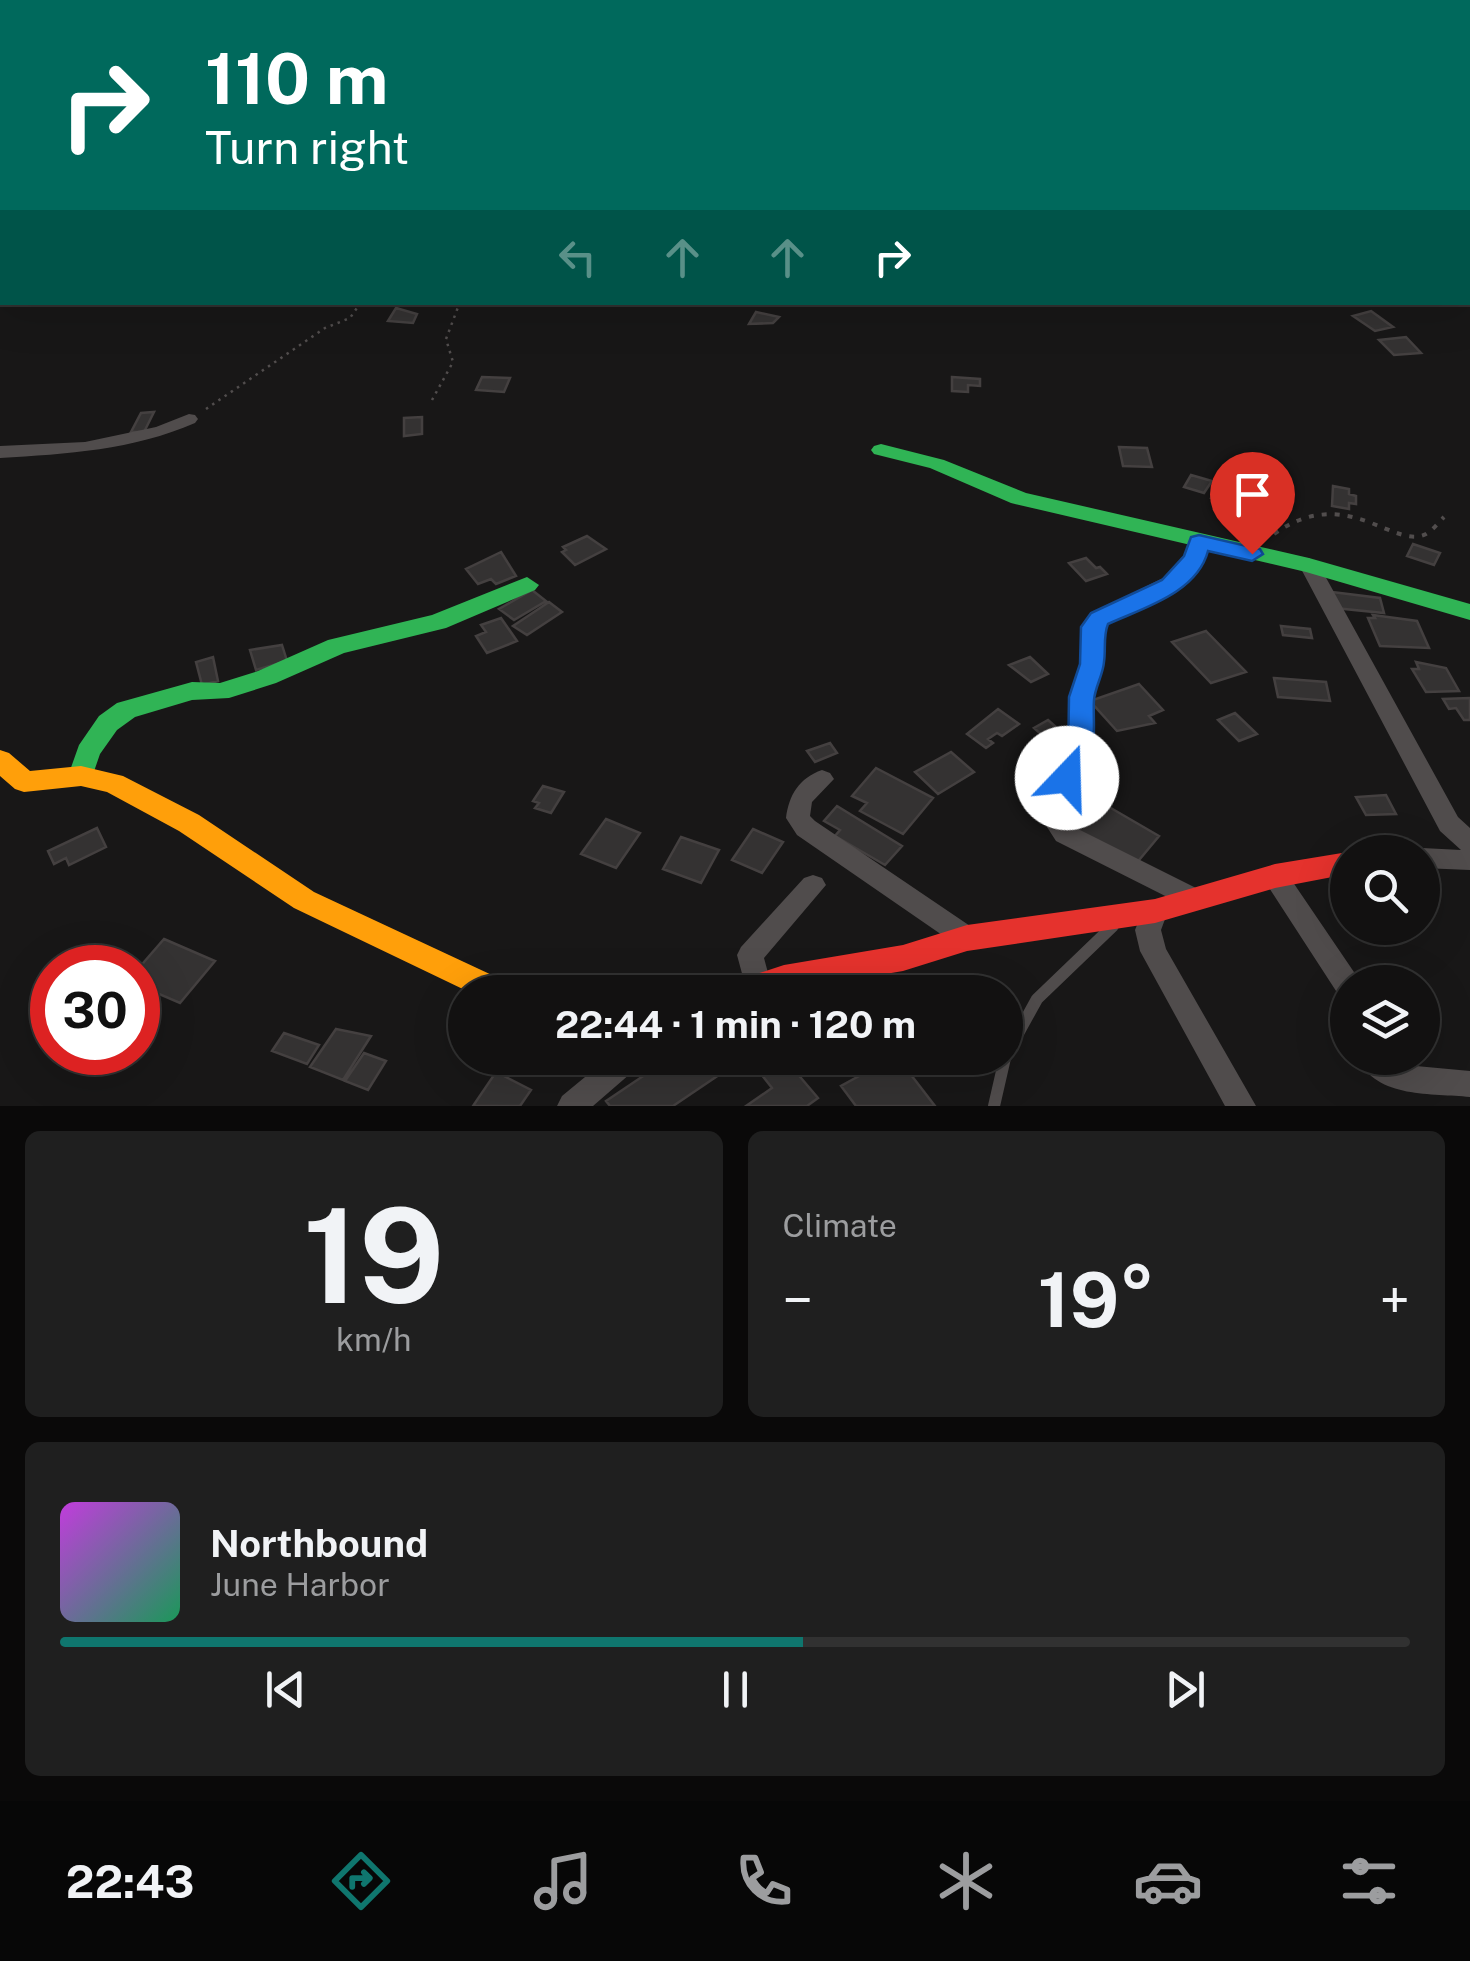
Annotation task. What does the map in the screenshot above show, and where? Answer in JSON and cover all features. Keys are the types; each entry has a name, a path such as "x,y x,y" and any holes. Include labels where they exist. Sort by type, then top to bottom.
{"street":[{"path":"0,452 84,447 161,431 189,419"},
{"path":"881,450 937,464 1019,498 1309,565 1470,612"},
{"path":"1193,899 1065,834 1050,813 1052,794 1082,760 1082,697 1092,664 1093,627 1100,618 1170,586 1195,558 1199,542"},
{"path":"1309,565 1449,824 1470,843"},
{"path":"81,776 88,752 108,723 126,710 192,691 220,692 337,646 438,622 527,585"},
{"path":"0,760 24,782 81,776 114,783 151,800 304,900 462,975"},
{"path":"822,779 801,798 798,809 806,828 967,938"},
{"path":"1440,859 1470,860"},
{"path":"815,975 903,958 967,938 1155,911 1275,876 1330,866"},
{"path":"1275,876 1334,965"},
{"path":"749,975 750,954 813,885"},
{"path":"1155,911 1148,930 1153,951 1241,1106"},
{"path":"572,1106 608,1075"},
{"path":"1392,1075 1470,1084"}],"lane":[{"path":"1023,1019 1031,1002 1076,956 1125,915"},
{"path":"994,1106 1001,1075"}],"path":[{"path":"189,419 325,328 350,318 359,305"},
{"path":"432,400 453,362 446,338 459,305"},
{"path":"1252,554 1288,521 1326,510 1414,536 1425,536 1444,517"}],"building":[{"path":"396,308 417,314 413,323 388,321"},
{"path":"1371,311 1393,327 1375,331 1353,316"},
{"path":"756,312 779,317 773,323 749,324"},
{"path":"1406,337 1421,353 1394,355 1379,340"},
{"path":"482,377 510,378 504,392 476,390"},
{"path":"952,377 980,379 980,386 968,385 968,392 952,391"},
{"path":"154,412 144,432 131,432 141,413"},
{"path":"422,417 422,434 404,436 404,418"},
{"path":"1119,447 1147,448 1152,467 1123,466"},
{"path":"1191,475 1212,481 1204,493 1184,487"},
{"path":"1217,485 1233,490 1227,503 1211,498"},
{"path":"1333,486 1349,489 1349,494 1356,496 1356,504 1349,503 1349,509 1332,506"},
{"path":"1245,509 1262,516 1254,526 1235,521"},
{"path":"587,536 606,549 575,565 562,552 566,550 563,547"},
{"path":"1413,544 1440,553 1434,565 1407,556"},
{"path":"501,552 516,576 496,584 491,579 478,584 466,569"},
{"path":"1086,558 1107,574 1086,581 1069,563"},
{"path":"532,590 546,601 514,620 499,609"},
{"path":"1332,592 1380,598 1384,613 1335,608"},
{"path":"549,602 562,612 527,635 513,626"},
{"path":"1373,615 1417,621 1429,648 1380,646 1368,618 1375,618"},
{"path":"501,618 517,641 487,653 476,636 486,632 481,625"},
{"path":"1281,626 1310,629 1312,638 1283,635"},
{"path":"1206,631 1246,672 1211,683 1172,642"},
{"path":"282,645 287,661 256,670 250,650"},
{"path":"213,657 218,681 202,685 196,662"},
{"path":"1030,657 1048,674 1031,682 1009,665"},
{"path":"1416,662 1446,668 1459,691 1426,692 1412,669 1419,669"},
{"path":"1274,678 1326,682 1330,701 1278,697"},
{"path":"1139,684 1163,710 1149,716 1155,723 1117,731 1090,701"},
{"path":"1470,698 1470,720 1464,720 1456,708 1449,709 1443,699"},
{"path":"998,709 1019,724 1002,736 997,733 988,739 993,743 986,748 967,734"},
{"path":"1235,713 1257,734 1239,741 1218,720"},
{"path":"1048,720 1075,744 1061,752 1034,728"},
{"path":"830,743 837,753 815,762 807,751"},
{"path":"951,752 974,772 938,794 915,772"},
{"path":"876,768 933,798 903,834 860,811 867,803 852,796"},
{"path":"543,786 564,792 551,813 535,808 539,803 533,801"},
{"path":"1386,795 1396,814 1366,815 1356,797"},
{"path":"1097,800 1159,836 1135,865 1071,828"},
{"path":"837,806 902,846 885,865 835,836 840,830 824,821"},
{"path":"606,819 640,833 616,868 581,854"},
{"path":"97,828 106,847 69,865 66,858 54,864 48,851"},
{"path":"753,829 783,842 762,873 732,860"},
{"path":"681,837 719,850 701,883 663,869"},
{"path":"164,939 215,961 180,1003 160,994 159,945"},
{"path":"336,1029 371,1036 343,1080 310,1067"},
{"path":"284,1033 319,1045 307,1064 272,1051"},
{"path":"364,1053 386,1061 368,1090 345,1081"},
{"path":"494,1075 531,1090 520,1106 473,1106"},
{"path":"645,1075 719,1075 673,1106 610,1106 606,1101"},
{"path":"762,1075 798,1075 818,1098 807,1106 746,1106 772,1088"},
{"path":"861,1075 911,1075 935,1106 856,1106 841,1086"}],"traffic: fast":[{"path":"881,450 937,464 1019,498 1309,565 1470,612"},
{"path":"81,776 88,752 108,723 126,710 192,691 220,692 267,677 337,646 438,622 527,585"}],"traffic: slow":[{"path":"0,760 24,782 81,776 114,783 189,823 304,900 462,975"}],"traffic: jam":[{"path":"802,975 903,958 967,938 1155,911 1275,876 1330,866"}],"route":[{"path":"1067,778 1082,760 1082,697 1092,664 1093,627 1100,618 1170,586 1195,558 1199,542 1252,554"}]}
